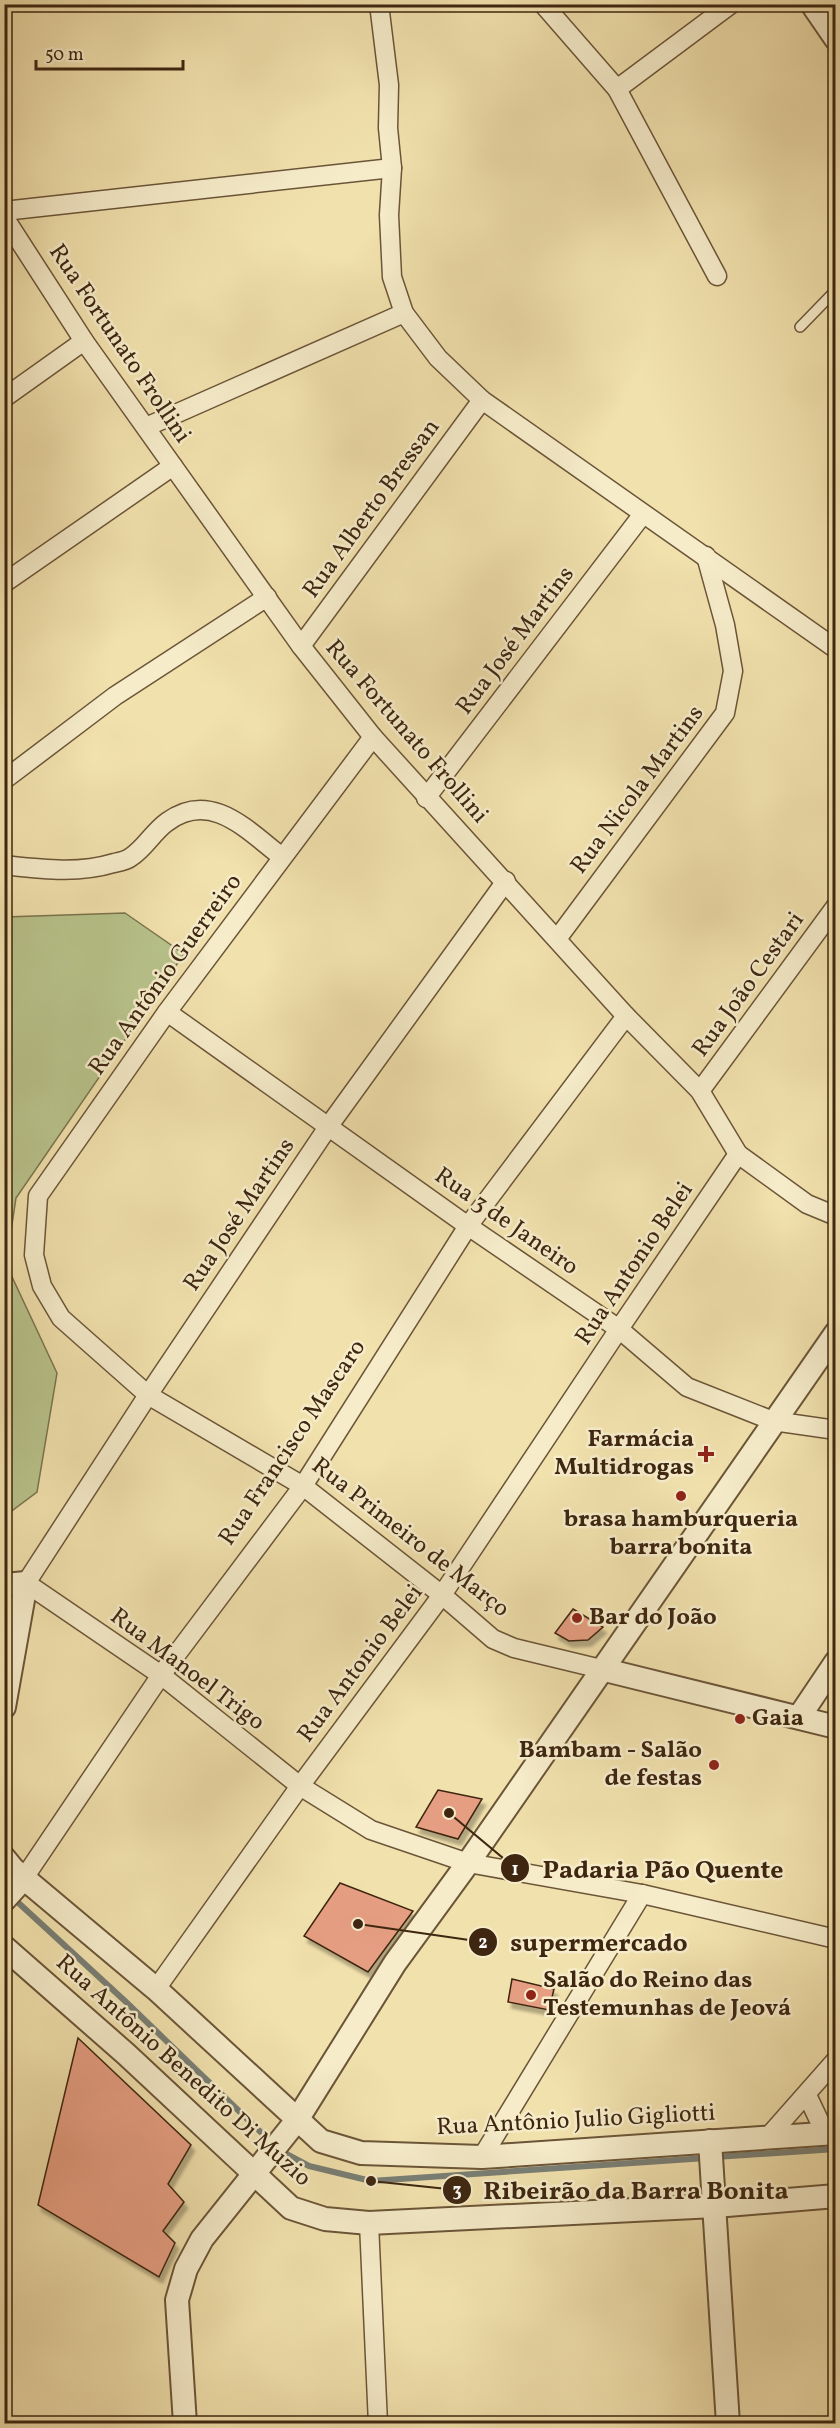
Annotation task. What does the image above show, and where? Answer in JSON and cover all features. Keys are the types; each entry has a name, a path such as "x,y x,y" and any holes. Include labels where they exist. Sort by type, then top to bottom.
{"street":[{"path":"380,4 389,85 388,128 392,168 389,215 392,277 404,313 438,358 482,400 836,649"},
{"path":"543,4 617,89 717,276"},
{"path":"617,89 731,4"},
{"path":"812,4 836,39"},
{"path":"4,212 392,168"},
{"name":"Rua Fortunato Frollini","path":"4,217 84,341 301,646 373,737 626,1016 700,1091 738,1154 807,1204 836,1216"},
{"path":"146,427 404,313"},
{"path":"4,398 84,341"},
{"name":"Rua Alberto Bressan","path":"301,646 482,400"},
{"path":"4,583 173,466"},
{"name":"Rua José Martins","path":"426,798 643,514"},
{"name":"Rua Nicola Martins","path":"557,939 726,713 733,672 725,625 706,556"},
{"path":"4,780 115,696 267,597"},
{"name":"Rua Antônio Guerreiro","path":"34,1255 38,1196 167,1012 373,737"},
{"path":"4,865 48,870 94,870 130,858 165,823 179,814 195,809 211,810 227,815 282,857"},
{"name":"Rua José Martins","path":"15,1584 148,1395 328,1127 506,881"},
{"name":"Rua João Cestari","path":"700,1091 836,906"},
{"name":"Rua 3 de Janeiro","path":"167,1012 468,1226 619,1329 687,1387 773,1421 836,1430"},
{"name":"Rua Francisco Mascaro","path":"14,1889 161,1675 303,1486 468,1226 626,1016"},
{"name":"Rua Antonio Belei","path":"156,1989 300,1786 442,1595 738,1154"},
{"name":"Rua Primeiro de Março","path":"34,1255 42,1286 61,1318 148,1395 303,1486 442,1595 493,1639 514,1648 836,1727"},
{"path":"185,2424 177,2300 186,2269 202,2239 297,2120 395,1964 468,1863 836,1333"},
{"path":"4,1707 15,1584"},
{"name":"Rua Manoel Trigo","path":"15,1584 161,1675 300,1786 371,1830 468,1863 642,1894 836,1939"},
{"path":"799,1717 836,1662"},
{"name":"Rua Antônio Julio Gigliotti","path":"4,1858 14,1889 156,1989 321,2141 361,2153 482,2157 711,2148 768,2137 830,2133"},
{"path":"482,2157 642,1894"},
{"name":"Rua Antônio Benedito Di Muzio","path":"4,1947 126,2055 291,2208 325,2219 369,2223 714,2198 836,2196"},
{"path":"768,2137 836,2060"},
{"path":"807,2095 830,2133"},
{"path":"711,2148 728,2424"},
{"path":"369,2223 378,2424"}],"lane":[{"path":"800,327 836,290"}],"green space":[{"path":"125,913 184,954 16,1198 6,1264 57,1373 37,1492 5,1516 5,917"}],"building":[{"name":"Bar do João","path":"573,1609 603,1627 588,1640 569,1641 555,1633"},
{"path":"438,1790 482,1799 458,1839 416,1827"},
{"path":"340,1883 413,1911 368,1972 304,1936"},
{"name":"Salão do Reino das Testemunhas de Jeová","path":"512,1979 554,1989 549,2010 508,2002"},
{"path":"78,2038 191,2145 168,2184 184,2202 163,2231 175,2243 159,2277 38,2205"}],"waterway":[{"path":"11,1896 125,2001 272,2143"},
{"path":"716,2157 836,2149"},
{"path":"279,2150 309,2166 371,2181 706,2158"}],"place":[{"name":"Farmácia Multidrogas","path":"706,1454"},
{"name":"brasa hamburqueria barra bonita","path":"681,1496"},
{"name":"Bar do João","path":"577,1618"},
{"name":"Gaia","path":"740,1719"},
{"name":"Bambam - Salão de festas","path":"714,1765"},
{"name":"Padaria Pão Quente","path":"449,1813"},
{"name":"supermercado","path":"358,1924"},
{"name":"Salão do Reino das Testemunhas de Jeová","path":"531,1995"},
{"name":"Ribeirão da Barra Bonita","path":"371,2181"}]}
